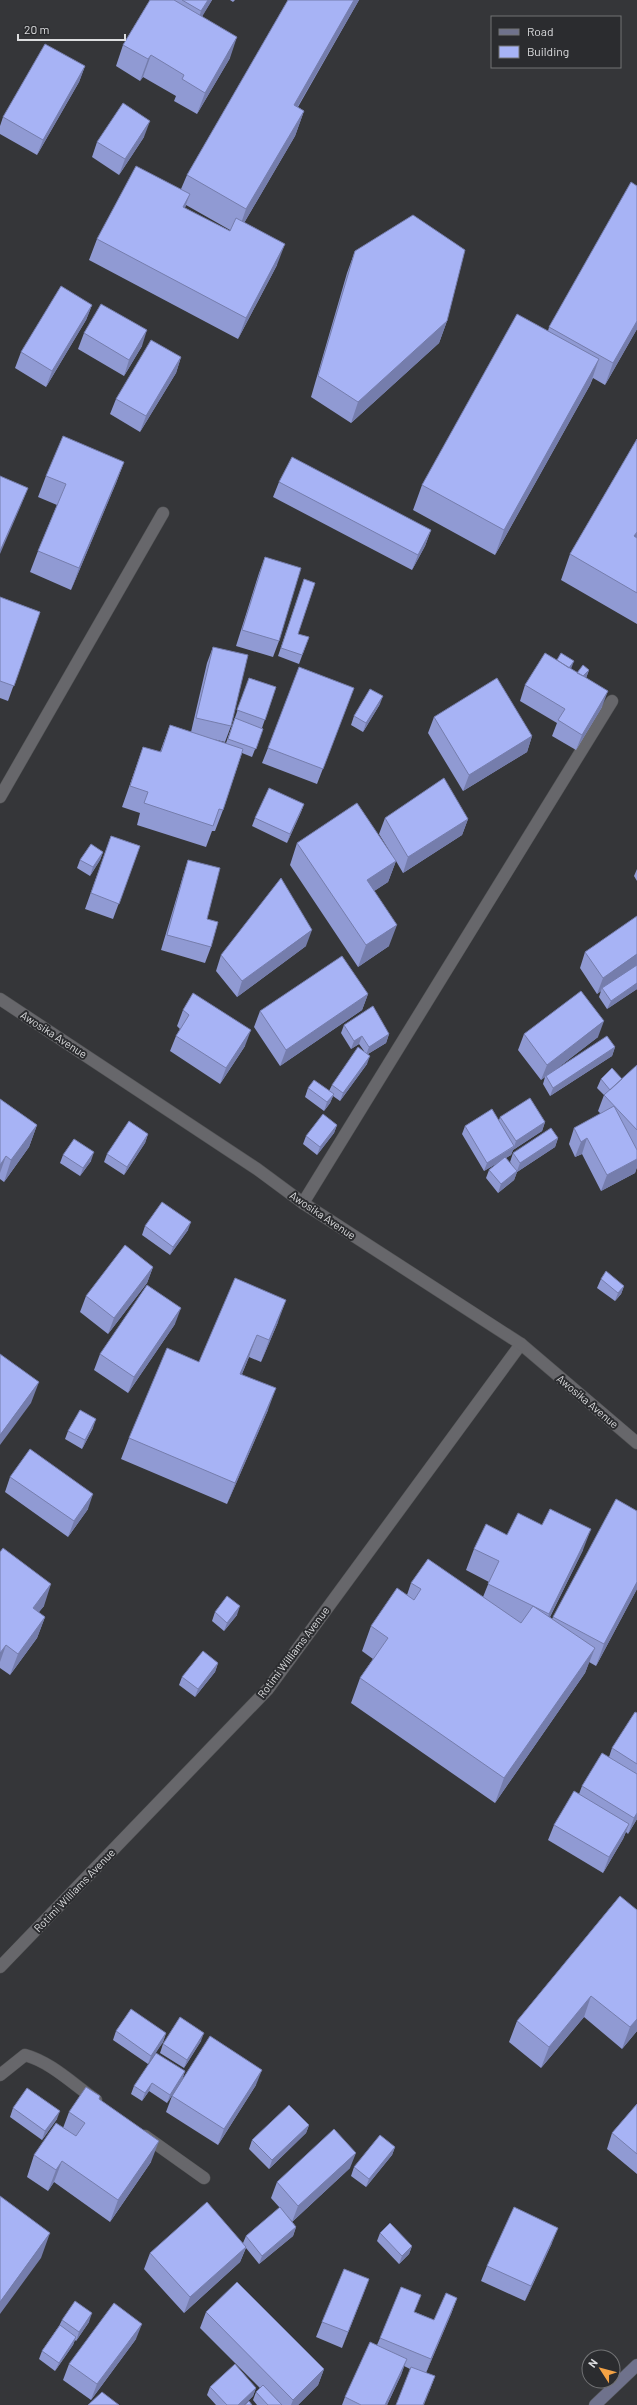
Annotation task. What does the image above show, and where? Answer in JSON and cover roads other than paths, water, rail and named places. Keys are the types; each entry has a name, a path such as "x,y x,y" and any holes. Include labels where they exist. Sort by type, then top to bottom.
{"main road":[{"path":"595,2405 637,2365"}],"street":[{"path":"0,796 163,514"},
{"path":"303,1203 612,701"},
{"name":"Awosika Avenue","path":"0,999 257,1168 303,1203 521,1344 637,1443"},
{"name":"Rotimi Williams Avenue","path":"0,1967 268,1689 521,1344"},
{"path":"0,2075 25,2055 35,2058 107,2108"},
{"path":"132,2127 204,2178"}]}
